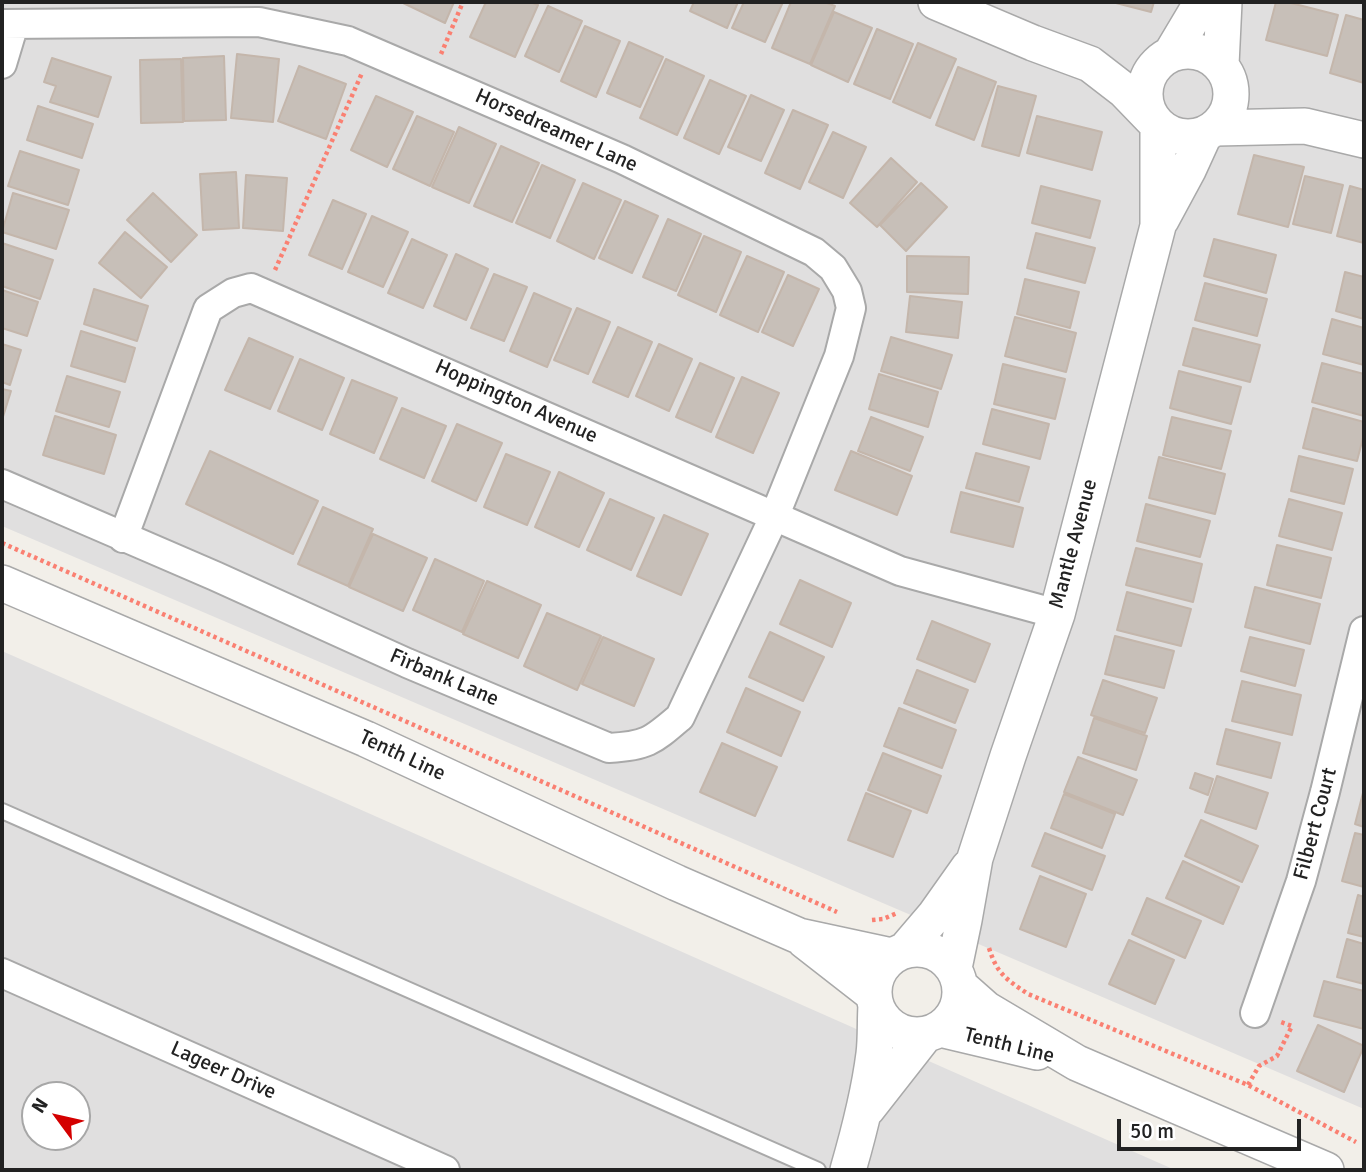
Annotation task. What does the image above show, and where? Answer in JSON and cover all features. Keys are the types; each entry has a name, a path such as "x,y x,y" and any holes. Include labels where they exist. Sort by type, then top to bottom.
{"street":[{"path":"936,2 1090,64 1125,66 1184,50 1198,51 1211,56 1225,72 1265,104 1305,126 1364,141"},
{"path":"1155,122 1144,93 1147,80 1153,68 1167,56 1202,2"},
{"path":"1210,131 1224,118 1230,106 1232,92 1225,72 1224,2"},
{"name":"Horsedreamer Lane","path":"8,24 259,22 348,41 622,159 814,252 833,268 847,291 851,308 839,356 775,515"},
{"path":"2,64 8,24"},
{"path":"1090,64 1125,91 1168,133 1180,137 1192,137 1210,131 1305,126"},
{"name":"Mantle Avenue","path":"1155,122 1158,226"},
{"name":"Mantle Avenue","path":"957,977 975,858 1057,614 1158,226 1210,131"},
{"name":"Hoppington Avenue","path":"123,538 208,309 233,293 251,288 900,571 1057,614"},
{"name":"Firbank Lane","path":"2,484 407,663 609,748 634,747 654,739 680,717 775,515"},
{"name":"Tenth Line","path":"2,583 366,739 677,883 799,936 899,953"},
{"name":"Filbert Court","path":"1255,1013 1301,881 1364,631"},
{"name":"Mantle Avenue","path":"899,953 935,915 975,858"},
{"name":"Tenth Line","path":"799,936 874,1000"},
{"path":"848,1170 864,1111 874,1052 875,980 881,966 899,953 920,948 933,951 945,958 957,977 960,998 956,1010 950,1021 933,1032 864,1111"},
{"name":"Lageer Drive","path":"2,973 445,1170"},
{"name":"Tenth Line","path":"957,977 986,1009 1077,1063 1326,1170"},
{"path":"874,1000 889,1026 900,1032 913,1035 933,1032"},
{"name":"Tenth Line","path":"933,1032 995,1041 1077,1063"}],"lane":[{"path":"2,811 818,1170"}],"path":[{"path":"431,77 463,2"},
{"path":"265,293 372,51"},
{"path":"2,543 840,913"},
{"path":"863,921 883,919 903,911"},
{"path":"964,920 990,929 989,949 996,967 1007,980 1028,994 1248,1085 1356,1142"},
{"path":"1248,1085 1259,1066 1277,1056 1292,1026 1255,1013"}],"shaded area":[{"path":"2,2 1364,2 1364,1109 2,526"},
{"path":"2,651 1175,1170 2,1170"}],"building":[{"path":"401,2 454,2 445,23"},
{"path":"486,2 530,2 538,5 515,57 470,37"},
{"path":"694,2 738,2 727,28 690,11"},
{"path":"744,2 783,2 765,42 732,28"},
{"path":"791,2 824,2 835,6 810,64 772,48"},
{"path":"1112,2 1154,2 1151,12"},
{"path":"1276,2 1287,2 1338,15 1327,56 1266,40"},
{"path":"548,6 582,21 559,72 525,56"},
{"path":"834,12 872,28 848,82 811,65"},
{"path":"1346,15 1364,20 1364,83 1330,73"},
{"path":"585,26 620,41 596,97 561,81"},
{"path":"877,29 913,44 890,99 854,84"},
{"path":"629,42 663,57 640,107 607,93"},
{"path":"918,43 956,59 930,118 893,102"},
{"path":"237,54 279,59 273,122 231,118"},
{"path":"224,56 226,120 184,121 183,58"},
{"path":"52,58 111,77 98,117 50,102 56,86 44,82"},
{"path":"181,59 183,122 141,123 140,60"},
{"path":"666,59 704,76 677,135 640,118"},
{"path":"299,66 346,84 326,139 278,121"},
{"path":"958,67 996,82 974,140 936,125"},
{"path":"710,80 746,96 719,154 684,138"},
{"path":"998,86 1036,96 1019,156 982,146"},
{"path":"751,95 784,110 761,161 728,147"},
{"path":"376,96 413,112 387,167 351,150"},
{"path":"38,106 93,124 82,158 27,140"},
{"path":"793,110 828,125 800,189 765,173"},
{"path":"417,116 454,132 430,186 393,169"},
{"path":"1037,116 1102,132 1092,170 1027,153"},
{"path":"459,127 496,144 469,203 432,187"},
{"path":"833,132 866,147 843,198 809,182"},
{"path":"501,146 539,163 512,222 474,206"},
{"path":"20,151 79,170 68,205 8,186"},
{"path":"1254,155 1304,167 1288,227 1238,214"},
{"path":"891,158 917,182 877,227 850,203"},
{"path":"542,165 575,180 550,238 516,223"},
{"path":"236,172 239,228 203,230 200,174"},
{"path":"246,175 287,178 283,231 243,228"},
{"path":"1305,176 1343,185 1331,233 1293,224"},
{"path":"583,183 621,200 594,259 557,241"},
{"path":"921,183 947,207 906,251 880,225"},
{"path":"1041,186 1100,201 1090,238 1032,223"},
{"path":"1350,186 1364,190 1364,243 1337,236"},
{"path":"13,193 69,210 56,249 2,232"},
{"path":"153,193 197,235 171,262 127,220"},
{"path":"333,200 366,214 342,269 309,255"},
{"path":"625,201 658,216 632,273 599,258"},
{"path":"372,216 408,232 383,287 348,272"},
{"path":"668,219 701,234 676,291 643,277"},
{"path":"125,232 167,267 141,298 99,263"},
{"path":"1036,233 1095,248 1085,283 1027,268"},
{"path":"704,236 741,252 716,312 678,295"},
{"path":"412,239 447,255 423,308 388,293"},
{"path":"1214,239 1276,255 1266,293 1204,276"},
{"path":"2,243 53,260 40,299 2,286"},
{"path":"456,254 488,269 466,320 434,306"},
{"path":"747,256 784,272 758,332 720,315"},
{"path":"907,256 969,257 968,294 907,292"},
{"path":"1345,272 1364,277 1364,319 1336,311"},
{"path":"494,274 527,287 504,341 471,328"},
{"path":"788,275 819,289 793,346 762,332"},
{"path":"1025,279 1079,292 1070,328 1017,314"},
{"path":"1205,283 1267,299 1257,336 1195,320"},
{"path":"94,289 148,306 137,341 84,324"},
{"path":"2,290 38,302 27,336 2,328"},
{"path":"534,293 571,309 547,367 510,351"},
{"path":"910,296 962,302 958,338 906,332"},
{"path":"577,308 610,322 588,374 554,360"},
{"path":"1015,317 1076,333 1066,372 1005,356"},
{"path":"1332,319 1364,328 1364,365 1323,354"},
{"path":"618,327 652,342 628,397 593,382"},
{"path":"1193,328 1260,345 1250,382 1183,365"},
{"path":"81,331 135,348 125,382 71,366"},
{"path":"891,337 952,355 941,389 881,371"},
{"path":"249,338 293,357 270,409 225,390"},
{"path":"2,344 21,350 10,385 2,382"},
{"path":"659,344 692,359 669,411 636,396"},
{"path":"300,359 344,378 322,430 278,411"},
{"path":"700,363 734,378 711,432 676,417"},
{"path":"1322,363 1364,374 1364,416 1312,402"},
{"path":"1003,364 1065,379 1055,419 994,404"},
{"path":"1179,371 1241,387 1231,424 1170,408"},
{"path":"879,374 938,392 928,427 869,409"},
{"path":"67,376 120,392 109,427 56,411"},
{"path":"742,377 779,393 753,453 716,437"},
{"path":"352,380 397,398 374,453 330,434"},
{"path":"2,389 11,391 2,420"},
{"path":"402,408 446,426 424,478 380,459"},
{"path":"1313,408 1364,422 1364,434 1357,461 1303,448"},
{"path":"992,409 1049,424 1040,459 983,444"},
{"path":"55,416 116,435 104,474 43,455"},
{"path":"871,417 923,437 910,471 858,451"},
{"path":"1172,417 1231,431 1221,469 1163,455"},
{"path":"457,424 502,443 476,501 432,481"},
{"path":"210,451 318,501 293,554 186,504"},
{"path":"851,451 912,476 897,515 835,490"},
{"path":"976,453 1029,467 1019,502 966,488"},
{"path":"506,454 550,472 527,525 484,507"},
{"path":"1299,456 1353,469 1344,504 1291,491"},
{"path":"1159,457 1225,474 1215,514 1149,498"},
{"path":"559,472 604,493 579,547 535,527"},
{"path":"961,492 1023,508 1013,547 951,532"},
{"path":"610,499 654,518 631,570 587,550"},
{"path":"1289,499 1342,513 1332,550 1279,536"},
{"path":"1146,504 1210,521 1200,557 1137,541"},
{"path":"323,507 373,529 348,586 298,564"},
{"path":"664,515 708,534 681,595 637,576"},
{"path":"373,534 427,558 403,611 349,587"},
{"path":"1277,545 1331,558 1321,598 1267,585"},
{"path":"1136,548 1202,564 1193,602 1126,585"},
{"path":"435,559 484,581 462,632 413,610"},
{"path":"800,580 851,603 832,647 780,624"},
{"path":"487,581 541,605 518,658 463,634"},
{"path":"1255,587 1320,604 1310,644 1245,627"},
{"path":"1127,592 1191,609 1181,646 1117,630"},
{"path":"547,613 601,636 577,690 524,666"},
{"path":"932,621 990,644 975,682 917,659"},
{"path":"770,632 824,657 803,701 749,677"},
{"path":"1115,636 1174,651 1164,688 1105,674"},
{"path":"603,637 654,659 634,706 582,684"},
{"path":"1250,637 1304,650 1295,686 1241,671"},
{"path":"917,670 968,690 955,723 904,703"},
{"path":"1103,680 1157,698 1145,733 1091,715"},
{"path":"1242,681 1301,695 1292,735 1232,721"},
{"path":"746,688 800,712 781,756 727,732"},
{"path":"899,708 956,730 942,768 884,746"},
{"path":"1094,718 1147,736 1136,770 1083,753"},
{"path":"1226,729 1280,743 1271,778 1217,764"},
{"path":"722,743 777,767 755,816 700,792"},
{"path":"883,753 941,776 927,813 868,790"},
{"path":"1078,757 1137,780 1123,815 1064,792"},
{"path":"1195,773 1213,779 1208,795 1190,788"},
{"path":"1217,776 1268,793 1256,829 1205,812"},
{"path":"1364,789 1364,827 1355,824"},
{"path":"866,793 911,811 893,857 848,840"},
{"path":"1064,794 1115,814 1102,848 1051,828"},
{"path":"1201,820 1258,846 1242,882 1185,856"},
{"path":"1045,833 1105,856 1092,890 1032,866"},
{"path":"1355,833 1364,835 1364,887 1342,881"},
{"path":"1183,861 1239,887 1223,924 1166,898"},
{"path":"1040,876 1086,894 1066,947 1020,929"},
{"path":"1358,895 1364,897 1364,937 1348,933"},
{"path":"1147,898 1201,921 1185,958 1132,934"},
{"path":"1347,939 1364,944 1364,984 1337,977"},
{"path":"1129,940 1174,960 1155,1004 1109,984"},
{"path":"1324,981 1364,991 1364,1029 1314,1016"},
{"path":"1318,1025 1364,1046 1344,1092 1297,1071"}]}
